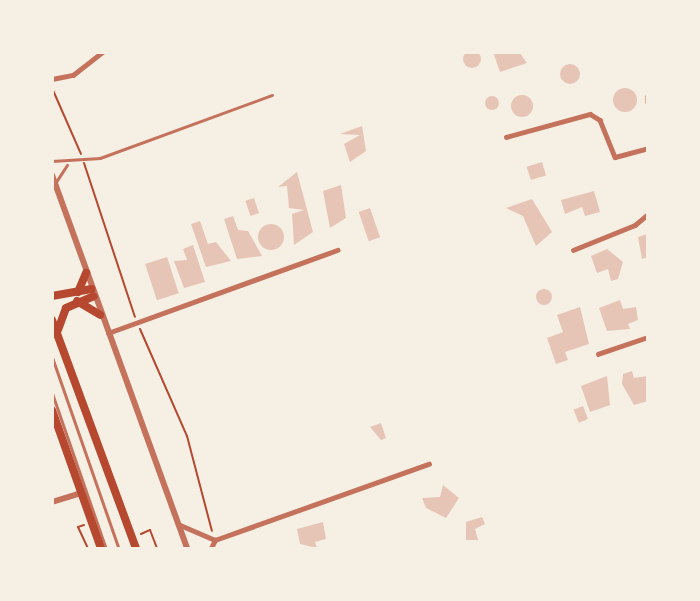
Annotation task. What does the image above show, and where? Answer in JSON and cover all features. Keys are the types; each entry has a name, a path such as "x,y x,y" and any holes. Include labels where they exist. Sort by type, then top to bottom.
{"highway":[{"path":"57,333 62,312 77,297 86,273"},
{"path":"52,296 77,297 93,292"},
{"path":"77,297 100,315"},
{"path":"52,320 136,548"},
{"path":"52,410 101,548"}],"street":[{"path":"52,79 73,75 103,52"},
{"path":"648,96 648,102"},
{"path":"506,137 590,114 600,120 615,157 648,148"},
{"path":"52,174 100,315 187,548"},
{"path":"573,250 635,225 648,214"},
{"path":"108,333 337,250"},
{"path":"598,354 648,337"},
{"path":"178,524 215,540 429,464"},
{"path":"52,502 82,492"},
{"path":"211,548 215,540"}],"lane":[{"path":"52,161 67,165 272,95"},
{"path":"55,183 67,165"},
{"path":"52,356 119,548"},
{"path":"52,392 106,548"}],"path":[{"path":"88,548 78,527 92,522"},
{"path":"150,530 157,548"}],"building":[{"path":"472,50 479,52 479,66 472,68 465,66 463,59 465,52"},
{"path":"493,52 519,52 527,63 500,72"},
{"path":"566,64 574,64 580,74 574,84 566,84 560,78 560,70"},
{"path":"625,88 634,91 637,100 634,109 625,112 616,109 613,100 616,91"},
{"path":"522,95 530,98 533,106 530,114 522,117 514,114 511,106 514,98"},
{"path":"489,96 495,96 499,103 495,110 489,110 485,106 485,100"},
{"path":"362,126 366,151 350,162 344,144 360,135 340,134"},
{"path":"542,162 546,175 531,180 527,167"},
{"path":"297,172 313,232 294,245 292,214 304,210 289,208 287,186 278,187"},
{"path":"341,185 346,218 330,228 323,191"},
{"path":"594,191 600,212 585,216 582,207 565,214 561,200"},
{"path":"254,198 259,213 250,216 245,201"},
{"path":"532,199 552,232 536,246 523,216 506,208"},
{"path":"370,208 380,237 369,241 359,212"},
{"path":"233,216 238,230 248,231 262,256 237,259 224,219"},
{"path":"200,221 208,244 216,242 231,261 206,267 191,224"},
{"path":"271,224 280,228 284,237 280,246 271,250 262,246 258,237 262,228"},
{"path":"647,234 648,257 642,259 638,237"},
{"path":"193,245 205,282 184,288 174,261 187,260 183,249"},
{"path":"607,249 623,262 618,279 611,281 608,269 597,273 591,256"},
{"path":"167,257 179,293 157,300 145,264"},
{"path":"541,289 547,289 552,297 550,303 541,305 536,300 536,294"},
{"path":"620,300 623,309 636,307 638,320 628,324 630,329 607,331 599,308"},
{"path":"580,307 589,344 565,352 568,360 556,364 547,338 563,332 557,315"},
{"path":"632,371 634,378 648,376 648,401 634,405 622,384 623,374"},
{"path":"607,376 610,405 590,412 581,386"},
{"path":"583,406 588,419 579,423 574,410"},
{"path":"381,423 386,438 381,440 370,427"},
{"path":"443,485 459,498 446,518 426,508 422,498 440,497"},
{"path":"482,517 485,524 475,529 478,540 466,540 466,522"},
{"path":"323,522 326,539 315,542 317,548 300,544 297,529"}]}
